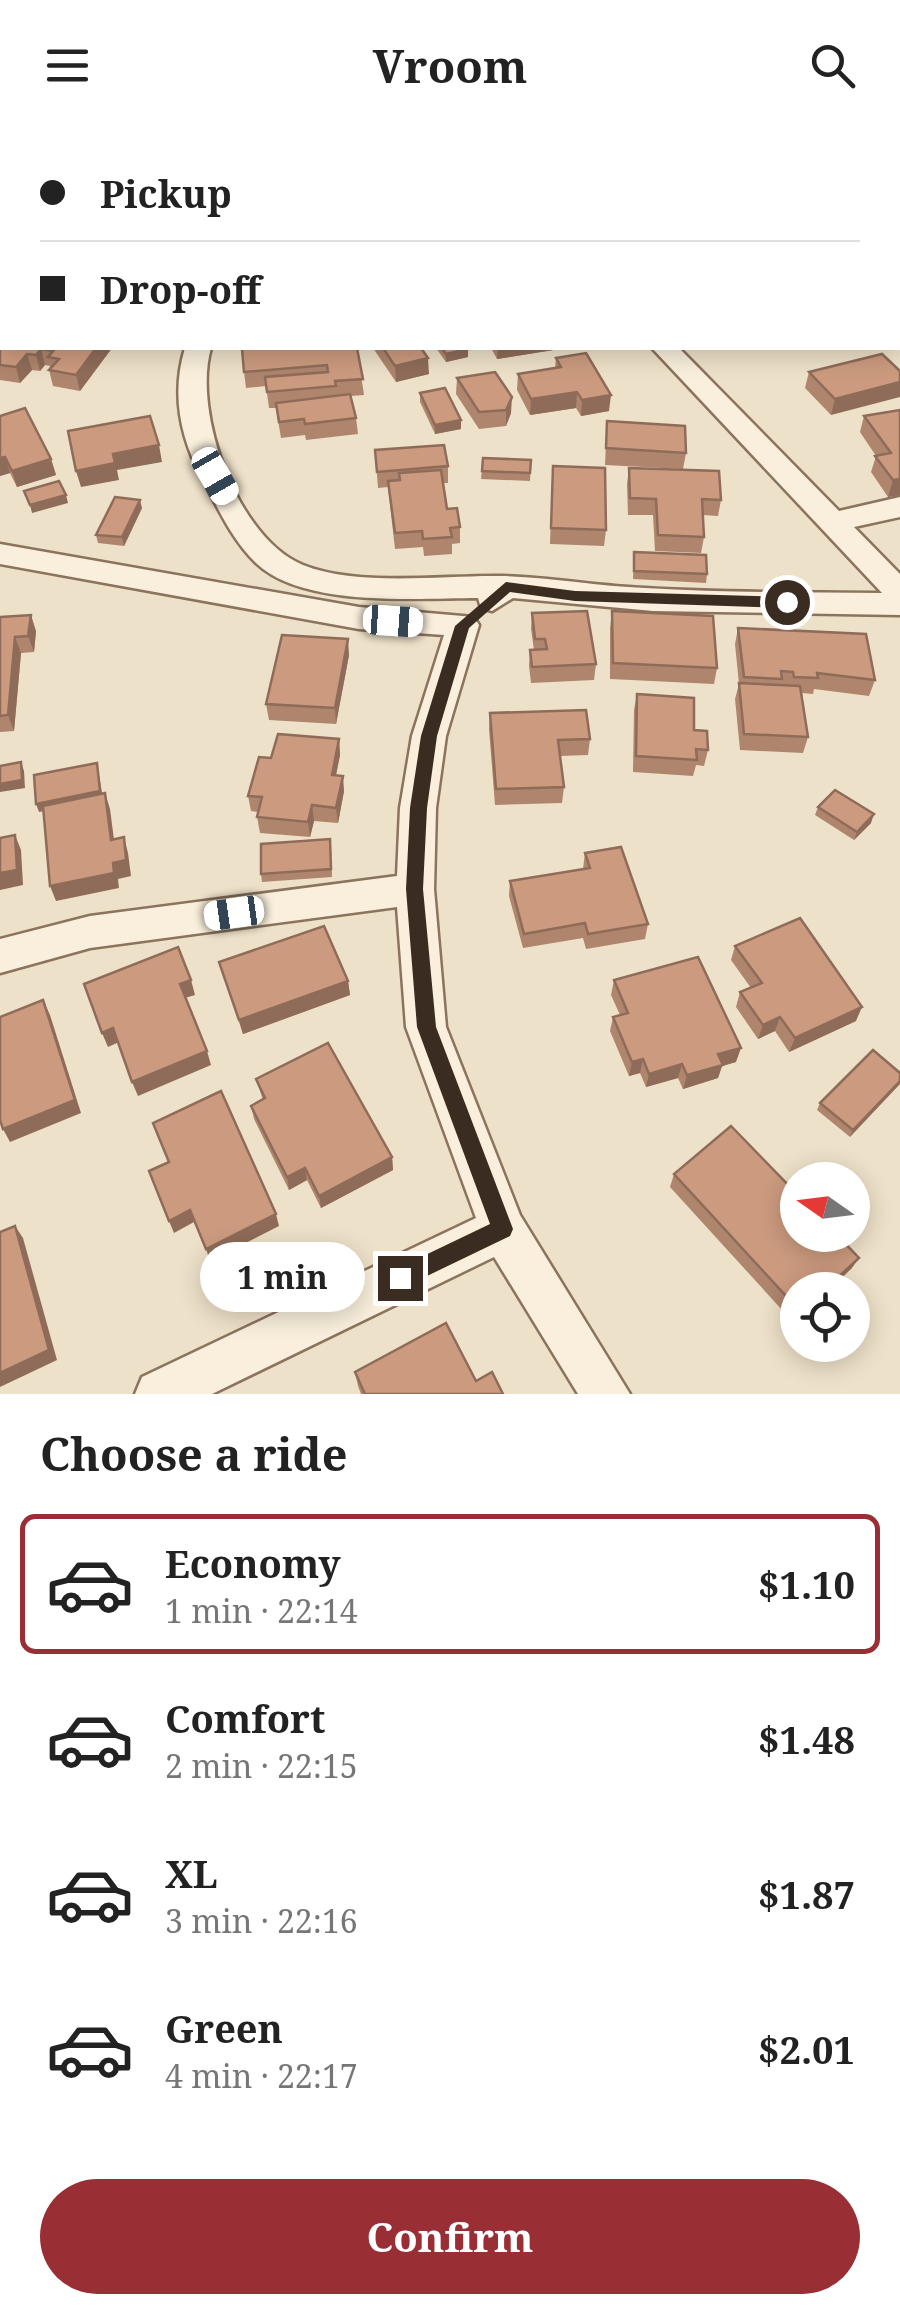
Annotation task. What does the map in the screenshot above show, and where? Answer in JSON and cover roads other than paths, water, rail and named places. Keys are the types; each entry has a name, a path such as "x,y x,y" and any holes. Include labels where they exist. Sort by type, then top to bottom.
{"street":[{"path":"197,350 191,367 196,442 251,539 280,567 310,578 350,584 506,587 674,602 900,604"},
{"path":"667,350 900,593"},
{"path":"830,523 900,507"},
{"path":"0,554 358,618 462,626"},
{"path":"506,587 462,626 429,736 418,808 414,889 426,1027 502,1229 606,1394"},
{"path":"0,956 90,932 414,889"},
{"path":"159,1394 502,1229"}]}
